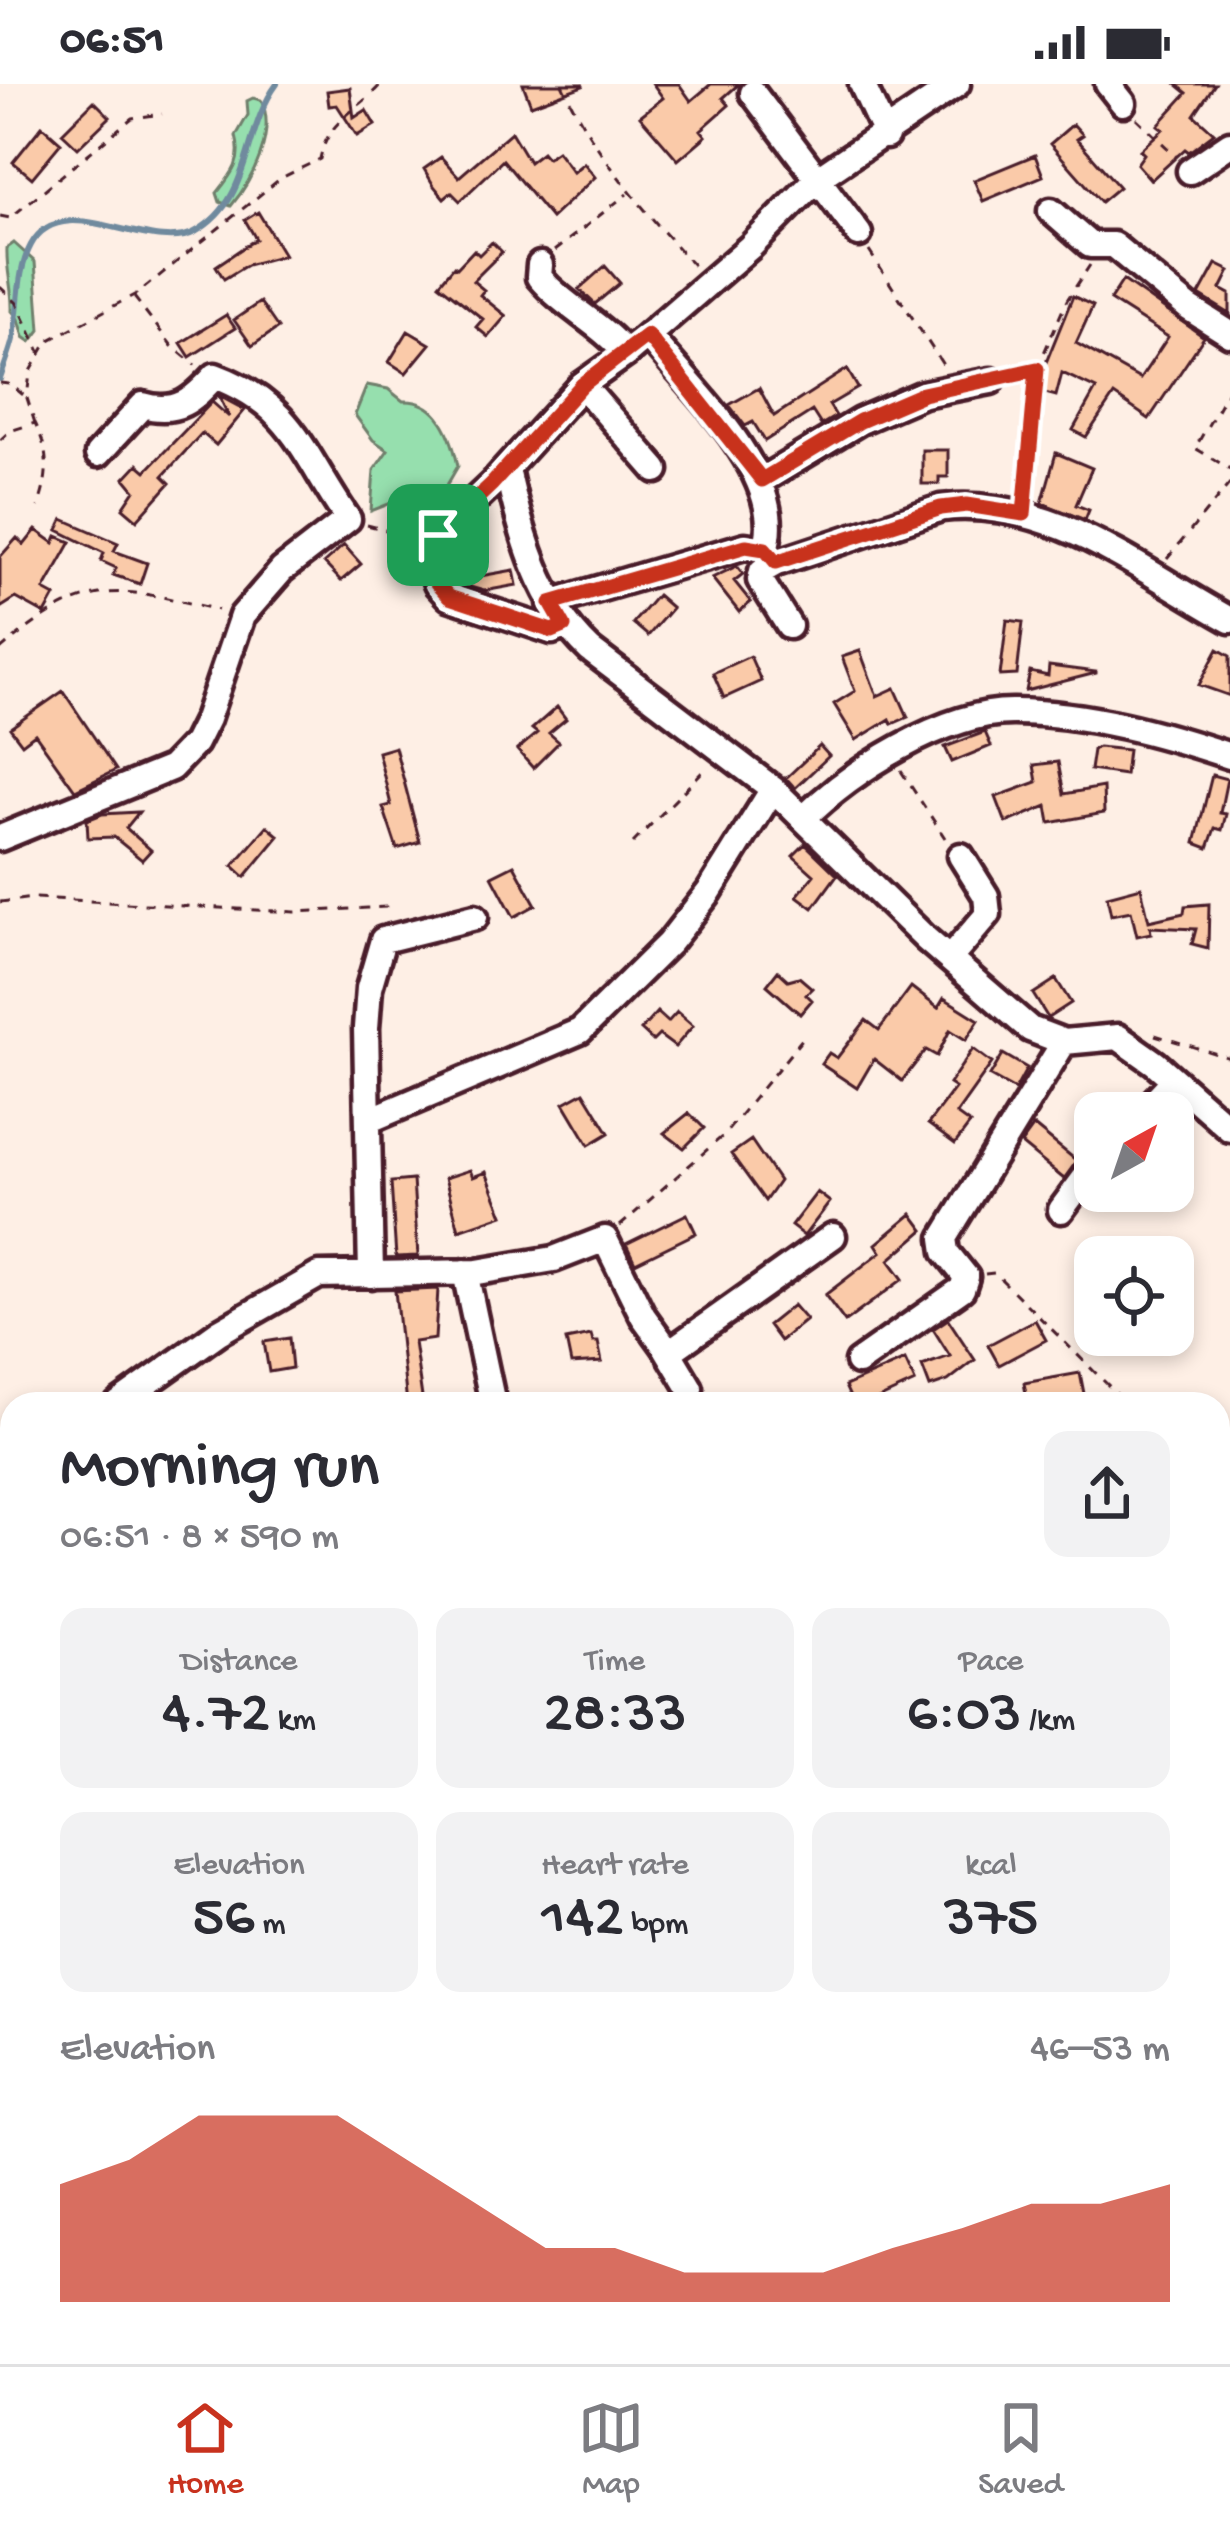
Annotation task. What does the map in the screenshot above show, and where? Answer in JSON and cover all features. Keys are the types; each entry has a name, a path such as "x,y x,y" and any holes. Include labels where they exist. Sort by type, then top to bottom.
{"street":[{"path":"862,84 886,136"},
{"path":"957,84 818,178 709,283 582,385 507,469 438,535 430,564 437,584 449,597 552,631 558,615 710,555 746,546 770,556 941,508 967,505 1024,514 1100,544 1230,620"},
{"path":"753,93 859,234"},
{"path":"1190,171 1230,145"},
{"path":"1051,212 1230,334"},
{"path":"540,265 539,277 552,292 605,329 626,354"},
{"path":"647,335 762,480 770,556 760,580 789,626"},
{"path":"0,838 171,768 195,743 207,719 242,616 282,570 348,519 294,432 251,389 215,376 189,404 159,410 143,405 98,454"},
{"path":"762,480 860,421 923,394 991,381"},
{"path":"582,385 656,470"},
{"path":"507,469 518,518 558,615 651,700 773,789 1030,1029 1064,1042 1118,1037 1230,1129"},
{"path":"804,818 831,790 893,753 973,717 1012,712 1142,727 1230,756"},
{"path":"372,1119 580,1031 669,944 709,892 773,789"},
{"path":"950,958 988,914 986,896 961,856"},
{"path":"371,1275 369,988 383,940 475,917"},
{"path":"858,1362 962,1289 966,1277 946,1252 944,1238 1064,1042"},
{"path":"1163,1092 1174,1080"},
{"path":"1060,1210 1074,1192"},
{"path":"666,1348 675,1348 766,1286 792,1260 833,1236"},
{"path":"135,1392 219,1332 319,1275 465,1272 554,1259 605,1239 643,1316 690,1388"},
{"path":"465,1272 490,1392"}],"path":[{"path":"38,507 48,467 45,442 27,398 30,373 48,341 133,296 281,178 320,159 330,127 362,106 381,84"},
{"path":"562,84 583,127 629,193 709,283"},
{"path":"1116,94 1190,171"},
{"path":"0,216 10,218 132,118 162,114"},
{"path":"540,265 629,193"},
{"path":"859,234 942,359 953,389"},
{"path":"1024,514 1037,369 1067,300 1107,247"},
{"path":"0,287 17,303 43,356"},
{"path":"133,296 184,358 215,376"},
{"path":"991,381 1037,369"},
{"path":"0,383 10,384 27,398"},
{"path":"1230,387 1195,448 1230,469"},
{"path":"0,440 10,430 35,423"},
{"path":"1154,574 1230,483"},
{"path":"348,519 386,530 429,527 438,535"},
{"path":"0,650 22,631 90,593 122,591 242,616"},
{"path":"633,843 724,751"},
{"path":"893,753 915,795 961,856"},
{"path":"0,902 34,898 296,912 386,907"},
{"path":"1118,1037 1175,1038 1230,1058"},
{"path":"605,1239 725,1134 803,1039"},
{"path":"966,1277 995,1273 1115,1392"}],"green space":[{"path":"261,100 265,113 264,141 247,184 231,206 220,202 217,193 235,166 236,136 248,115 247,101"},
{"path":"14,243 35,262 40,330 31,342 12,311 7,248"},
{"path":"367,385 426,406 441,422 458,466 444,490 422,491 371,511 374,470 388,450 373,440 355,415"}],"building":[{"path":"523,84 582,84 583,86 531,105"},
{"path":"653,84 679,84 691,101 711,84 739,84 723,98 729,105 701,130 706,136 678,160 640,116 663,98"},
{"path":"1176,84 1215,84 1194,115 1214,133 1189,152 1185,149 1151,180 1137,164 1144,154 1140,150 1163,129 1158,125 1187,93"},
{"path":"350,88 354,118 366,110 375,125 357,136 337,105 329,106 327,91"},
{"path":"94,101 110,117 78,148 62,133"},
{"path":"1073,124 1083,135 1077,139 1119,187 1101,202 1050,144"},
{"path":"42,126 61,143 32,178 13,162"},
{"path":"511,132 529,162 542,152 547,158 557,151 573,172 584,163 595,177 551,218 503,160 460,201 451,192 444,198 424,169 441,157 459,177"},
{"path":"1035,155 1043,176 983,201 974,180"},
{"path":"258,212 284,255 247,265 224,279 216,266 256,239 245,220"},
{"path":"492,242 502,252 473,281 484,290 480,295 506,316 488,337 476,327 483,319 439,284 474,250 479,255"},
{"path":"1216,264 1230,271 1221,289 1230,294 1230,314 1199,295"},
{"path":"605,266 620,283 595,304 579,289"},
{"path":"1123,280 1204,337 1149,419 1114,395 1086,437 1073,430 1096,389 1062,373 1056,396 1041,392 1045,365 1073,296 1093,306 1076,343 1140,379 1168,337 1110,300"},
{"path":"260,302 278,328 252,346 234,320"},
{"path":"226,315 235,328 190,357 181,343"},
{"path":"408,331 430,344 406,373 389,362"},
{"path":"847,369 858,388 829,405 836,416 821,425 812,411 765,441 753,422 745,426 729,405 759,388 774,416"},
{"path":"219,396 245,410 216,445 202,433 163,476 170,483 137,520 123,508 135,490 125,478 138,464 146,471 212,402 229,417"},
{"path":"922,450 948,450 948,477 939,477 939,484 922,484"},
{"path":"1056,453 1092,468 1076,505 1089,510 1085,520 1042,503"},
{"path":"63,519 118,543 114,551 147,563 140,584 113,575 116,568 101,561 104,553 58,530"},
{"path":"36,530 54,543 57,536 71,542 44,590 55,596 45,614 16,598 0,608 0,557 17,538 24,545"},
{"path":"344,545 361,564 341,581 324,563"},
{"path":"737,566 743,574 734,581 751,602 739,612 712,578"},
{"path":"514,570 517,585 484,591 470,587 469,578"},
{"path":"657,595 672,608 648,636 633,623"},
{"path":"1007,620 1023,622 1017,675 1000,676"},
{"path":"1218,649 1230,656 1230,696 1199,685"},
{"path":"860,651 877,696 895,688 908,717 892,724 890,719 856,740 834,704 855,691 842,657"},
{"path":"750,656 761,681 724,698 713,673"},
{"path":"1049,666 1096,673 1026,691 1030,672 1048,676"},
{"path":"63,691 116,770 75,790 35,734 22,744 10,728"},
{"path":"557,707 566,719 549,733 559,742 533,768 517,750"},
{"path":"985,732 991,746 952,762 945,747"},
{"path":"820,746 829,756 795,788 786,778"},
{"path":"395,747 420,842 397,849 383,807 391,805 378,752"},
{"path":"1093,750 1128,750 1125,775 1090,770"},
{"path":"1058,762 1064,794 1103,787 1104,813 1050,823 1047,806 1006,823 996,797 1037,782 1034,765"},
{"path":"1212,775 1227,779 1220,813 1226,814 1222,830 1215,828 1208,848 1195,843"},
{"path":"139,812 126,828 151,850 142,860 114,837 88,838 87,820 102,814"},
{"path":"267,826 279,836 245,877 233,866"},
{"path":"805,844 837,875 813,908 797,896 814,875 793,856"},
{"path":"514,865 536,905 514,917 492,876"},
{"path":"1141,887 1149,921 1184,913 1185,906 1209,904 1208,948 1192,944 1196,929 1150,927 1151,933 1137,936 1131,911 1111,915 1107,896"},
{"path":"778,971 788,980 799,977 812,988 806,994 812,1000 800,1014 767,985"},
{"path":"1056,979 1071,1003 1048,1018 1033,994"},
{"path":"911,987 938,1008 944,998 979,1020 966,1040 950,1030 937,1056 926,1050 902,1081 874,1059 857,1088 821,1064 829,1053 837,1058 866,1020 879,1030"},
{"path":"657,1012 668,1022 677,1012 693,1026 675,1047 659,1035 653,1041 641,1030"},
{"path":"973,1049 992,1063 956,1114 970,1124 955,1144 928,1124 955,1088 949,1084"},
{"path":"1003,1054 1027,1068 1015,1090 990,1076"},
{"path":"584,1092 609,1133 589,1145 564,1103"},
{"path":"689,1113 704,1128 684,1148 664,1133"},
{"path":"1034,1126 1074,1159 1074,1165 1064,1179 1021,1144"},
{"path":"751,1140 779,1181 765,1201 731,1154"},
{"path":"470,1170 473,1177 486,1172 503,1215 459,1230 445,1178"},
{"path":"413,1180 418,1256 396,1257 391,1182"},
{"path":"817,1192 830,1202 804,1236 791,1226"},
{"path":"687,1214 696,1233 635,1263 626,1244"},
{"path":"912,1214 924,1230 889,1260 903,1279 845,1322 825,1295 881,1252 876,1244"},
{"path":"438,1289 435,1339 414,1342 421,1392 406,1392 395,1291"},
{"path":"793,1305 806,1320 780,1341 768,1325"},
{"path":"948,1319 975,1360 948,1381 930,1387 922,1366 950,1356 933,1329"},
{"path":"1035,1320 1046,1340 999,1365 988,1345"},
{"path":"591,1335 598,1342 602,1362 571,1364 566,1340"},
{"path":"289,1338 292,1368 269,1372 264,1342"},
{"path":"905,1360 915,1382 893,1392 848,1392 845,1386"},
{"path":"1080,1373 1084,1392 1026,1392 1024,1383"}],"waterway":[{"path":"0,379 14,335 23,267 31,245 45,229 63,222 85,222 155,236 195,232 214,218 237,184 277,84"}],"route":[{"path":"647,335 762,480 860,421 923,394 1037,369 1024,514 967,505 941,508 776,562 765,549 746,546 551,603 564,626 552,631 449,597 437,584 430,564 438,535 492,484 582,385 647,335"}]}
